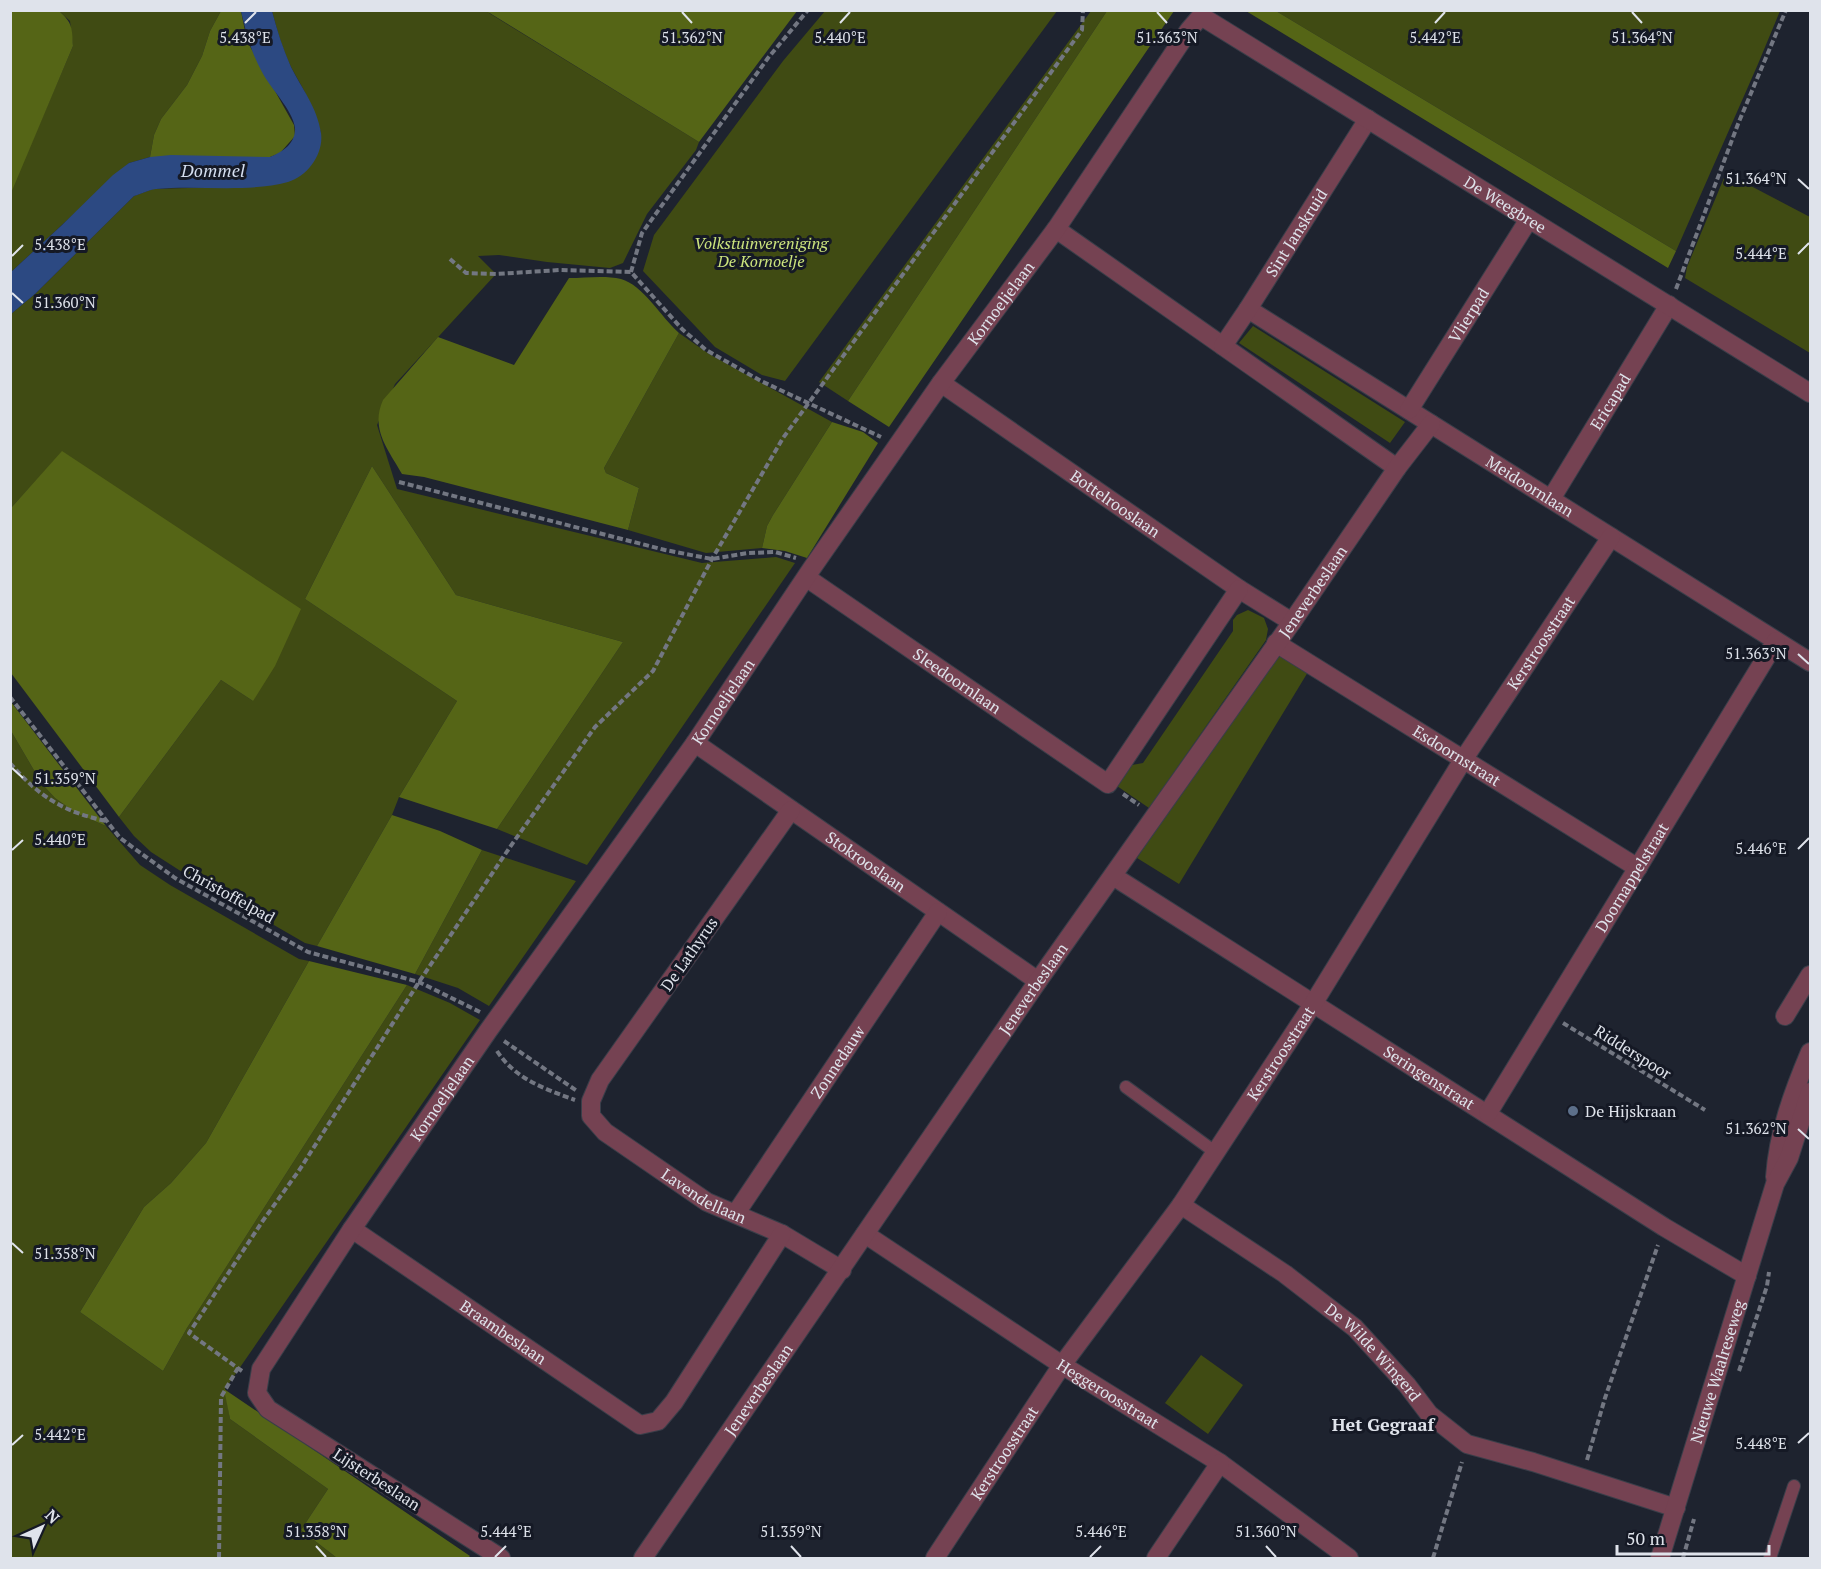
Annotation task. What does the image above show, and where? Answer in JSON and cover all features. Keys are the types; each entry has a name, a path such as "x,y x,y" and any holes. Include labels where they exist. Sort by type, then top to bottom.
{"street":[{"name":"De Weegbree","path":"1201,16 1810,393"},
{"name":"Kornoeljelaan","path":"257,1393 261,1368 352,1229 488,1031 695,743 940,383 1056,229 1189,30 1201,16"},
{"name":"Sint Janskruid","path":"1222,346 1248,309 1368,119"},
{"name":"Vlierpad","path":"1408,410 1529,219"},
{"path":"1056,229 1397,468"},
{"name":"Ericapad","path":"1551,499 1669,305"},
{"name":"Meidoornlaan","path":"1248,309 1810,662"},
{"name":"Bottelrooslaan","path":"940,383 1239,589 1292,622"},
{"name":"Jeneverbeslaan","path":"643,1558 1038,981 1292,622 1397,468 1431,424"},
{"name":"Kerstroosstraat","path":"935,1558 1062,1365 1180,1205 1313,1004 1463,760 1611,537"},
{"name":"Sleedoornlaan","path":"809,573 1108,784"},
{"path":"1108,784 1239,589"},
{"name":"Doornappelstraat","path":"1488,1113 1776,641"},
{"name":"Esdoornstraat","path":"1276,643 1638,868"},
{"name":"Stokrooslaan","path":"695,743 1038,981"},
{"name":"De Lathyrus","path":"591,1101 600,1080 791,810"},
{"name":"Seringenstraat","path":"1113,876 1664,1227 1748,1276"},
{"name":"Zonnedauw","path":"736,1213 938,912"},
{"path":"1785,1016 1810,975"},
{"name":"Nieuwe Waalreseweg","path":"1660,1558 1775,1184 1777,1151 1806,1095 1810,1052"},
{"name":"Lavendellaan","path":"591,1101 591,1116 605,1132 707,1202 782,1234 842,1270"},
{"name":"De Wilde Wingerd","path":"1180,1205 1284,1274 1355,1328 1407,1385 1428,1414 1467,1444 1676,1508"},
{"name":"Braambeslaan","path":"352,1229 640,1425 658,1421 674,1402 782,1234"},
{"name":"Heggeroosstraat","path":"865,1234 1062,1365 1220,1463 1349,1558"},
{"name":"Lijsterbeslaan","path":"257,1393 268,1409 501,1558"},
{"path":"1156,1558 1220,1463"}],"lane":[{"path":"1126,1087 1215,1152"},
{"path":"1770,1558 1794,1486"}],"path":[{"path":"631,272 642,233 768,58 808,10"},
{"path":"219,1558 221,1397 238,1368 189,1333 300,1169 419,982 510,847 595,727 653,671 712,559 783,438 1082,30 1083,10"},
{"path":"1669,305 1738,124 1786,10"},
{"path":"450,259 466,273 496,274 560,270 631,272 682,329 706,350 761,381 897,445"},
{"path":"399,482 665,550 712,559 748,553 775,552 792,556 809,573"},
{"name":"Christoffelpad","path":"10,697 120,838 175,878 308,952 419,982 481,1012 488,1031"},
{"path":"10,763 24,780 53,803 90,818 107,821"},
{"path":"1108,784 1155,816"},
{"name":"Ridderspoor","path":"1549,1014 1705,1110"},
{"path":"488,1031 591,1101"},
{"path":"488,1031 497,1053 532,1084 581,1102 591,1101"},
{"path":"1583,1478 1605,1398 1664,1227"},
{"path":"1433,1558 1467,1444"}],"green space":[{"path":"11,10 59,11 71,27 73,46 11,193"},
{"path":"59,11 221,11 187,85 161,119 154,135 150,157 129,163 11,272 10,193 73,46 70,21"},
{"path":"221,11 241,11 247,41 294,125 295,136 280,153 270,157 150,157 154,135 161,119 187,85"},
{"path":"272,11 490,11 489,13 699,142 696,150 647,214 623,263 610,268 499,255 478,256 496,274 395,384 377,425 397,489 702,563 776,557 795,563 587,865 497,829 623,642 456,595 372,466 305,599 457,701 399,797 392,815 317,946 305,943 151,852 119,817 221,680 253,701 172,525 62,452 11,508 11,314 35,294 134,196 153,189 259,186 321,133 312,107 286,55"},
{"path":"797,11 699,142 488,12"},
{"name":"Volkstuinvereniging De Kornoelje","path":"825,11 1057,11 785,381 762,375 715,347 643,271 654,235 783,61"},
{"path":"1091,11 1107,11 848,401 819,382"},
{"path":"1107,11 1174,11 889,427 848,401"},
{"path":"1246,11 1276,11 1676,251 1668,268"},
{"path":"1276,11 1780,11 1676,251"},
{"path":"1726,173 1810,217 1810,353 1685,278 1687,267"},
{"path":"608,277 629,282 679,333 604,468 606,473 639,488 628,530 424,477 402,474 386,447 380,430 380,410 383,400 438,337 514,365 569,278"},
{"path":"1253,326 1405,422 1390,443 1239,343"},
{"path":"679,333 709,354 832,422 773,515 767,526 762,548 706,553 628,530 639,488 606,473 604,468"},
{"path":"832,422 863,432 878,443 807,558 785,551 762,548 767,526 773,515"},
{"path":"62,451 301,609 275,666 253,701 221,680 119,817 11,673 11,508"},
{"path":"372,466 456,595 623,642 497,829 399,797 457,701 305,599"},
{"path":"1248,610 1264,618 1268,629 1266,640 1149,808 1117,786 1132,765 1143,763 1233,631 1233,620 1237,615"},
{"path":"1280,654 1308,672 1179,884 1137,858 1196,768"},
{"path":"10,702 106,826 76,813 55,798 42,784 11,731"},
{"path":"11,731 42,784 55,798 76,813 106,826 140,865 170,885 299,959 309,961 206,1143 171,1183 144,1207 80,1312 163,1371 187,1328 407,985 450,1003 480,1020 225,1389 230,1419 328,1489 301,1530 337,1558 11,1558"},
{"path":"392,815 440,831 482,850 415,974 317,946"},
{"path":"482,850 576,881 489,1006 458,988 415,974"},
{"path":"309,961 407,985 187,1328 163,1371 80,1312 144,1207 171,1183 206,1143"},
{"path":"1201,1355 1243,1385 1208,1434 1165,1403"},
{"path":"224,1389 470,1556 468,1558 337,1558 301,1530 328,1489 230,1419"}],"water":[{"name":"Dommel","path":"241,11 272,11 288,60 313,106 319,124 320,148 313,163 295,179 273,185 240,188 156,189 134,196 35,294 11,314 11,272 113,175 129,163 150,157 171,155 270,157 284,150 291,142 295,133 293,121 258,65"}],"place":[{"name":"De Hijskraan","path":"1573,1111"}],"district":[{"name":"Het Gegraaf","path":"1383,1425"}]}
